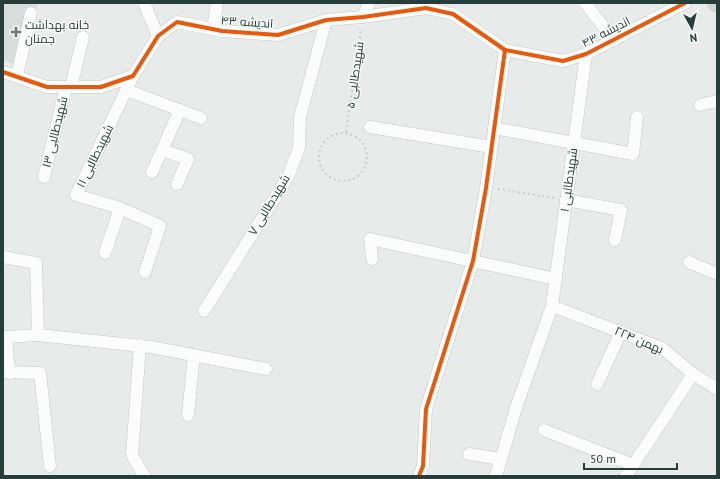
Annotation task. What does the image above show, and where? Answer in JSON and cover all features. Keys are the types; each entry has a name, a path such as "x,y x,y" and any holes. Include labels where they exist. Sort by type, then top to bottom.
{"street":[{"path":"144,3 158,36"},
{"path":"213,30 217,3"},
{"path":"363,17 370,3"},
{"path":"585,3 614,40"},
{"name":"اندیشه ۴۳","path":"133,76 158,36 177,22 213,30 278,35 326,20 363,17 426,6 453,14 505,50 563,61 586,54 685,3"},
{"path":"17,76 31,13"},
{"name":"شهیدطالبی ۷","path":"204,311 288,177 299,148 300,117 326,20"},
{"name":"شهیدطالبی ۱۳","path":"44,177 83,37"},
{"path":"419,476 422,466 426,409 473,261 486,188 505,50"},
{"name":"شهیدطالبی ۱","path":"496,476 516,408 552,306 586,54"},
{"path":"3,72 47,87 101,87 133,76"},
{"name":"شهیدطالبی ۱۱","path":"120,208 76,195 133,76"},
{"path":"126,90 201,118"},
{"path":"700,104 717,102"},
{"path":"152,172 180,110"},
{"path":"494,128 633,154 637,117"},
{"path":"370,127 491,147"},
{"path":"162,150 188,159 176,184"},
{"path":"566,200 621,210 615,240"},
{"path":"105,253 120,208 160,226 145,272"},
{"path":"372,259 370,239 556,278"},
{"path":"3,257 36,263 38,335"},
{"path":"689,262 717,274"},
{"name":"۲۲بهمن ۴","path":"552,306 662,348 693,374 717,389"},
{"path":"597,384 621,332"},
{"path":"50,466 40,373 6,372 6,337 38,335 140,345 266,369"},
{"path":"140,345 132,455 144,476"},
{"path":"188,415 194,355"},
{"path":"626,476 693,374"},
{"path":"544,430 633,465"},
{"path":"469,454 501,460"}],"path":[{"path":"346,132 357,137 365,146 368,157 364,169 356,178 345,182 333,180 323,173 318,162 318,150 324,140 334,133 346,132"},
{"path":"486,188 566,200"}],"shaded area":[{"name":"خانه بهداشت جمنان","path":"3,3 38,3 19,66 3,60"}],"cycle path":[{"path":"3,72 47,87 101,87 133,76 158,36 177,22 222,31 278,35 326,20 363,17 426,8 453,14 505,50 563,61 586,54 685,3"},
{"path":"419,476 423,466 426,409 473,261 486,188 505,50"}],"place":[{"name":"خانه بهداشت جمنان","path":"16,32"}]}
